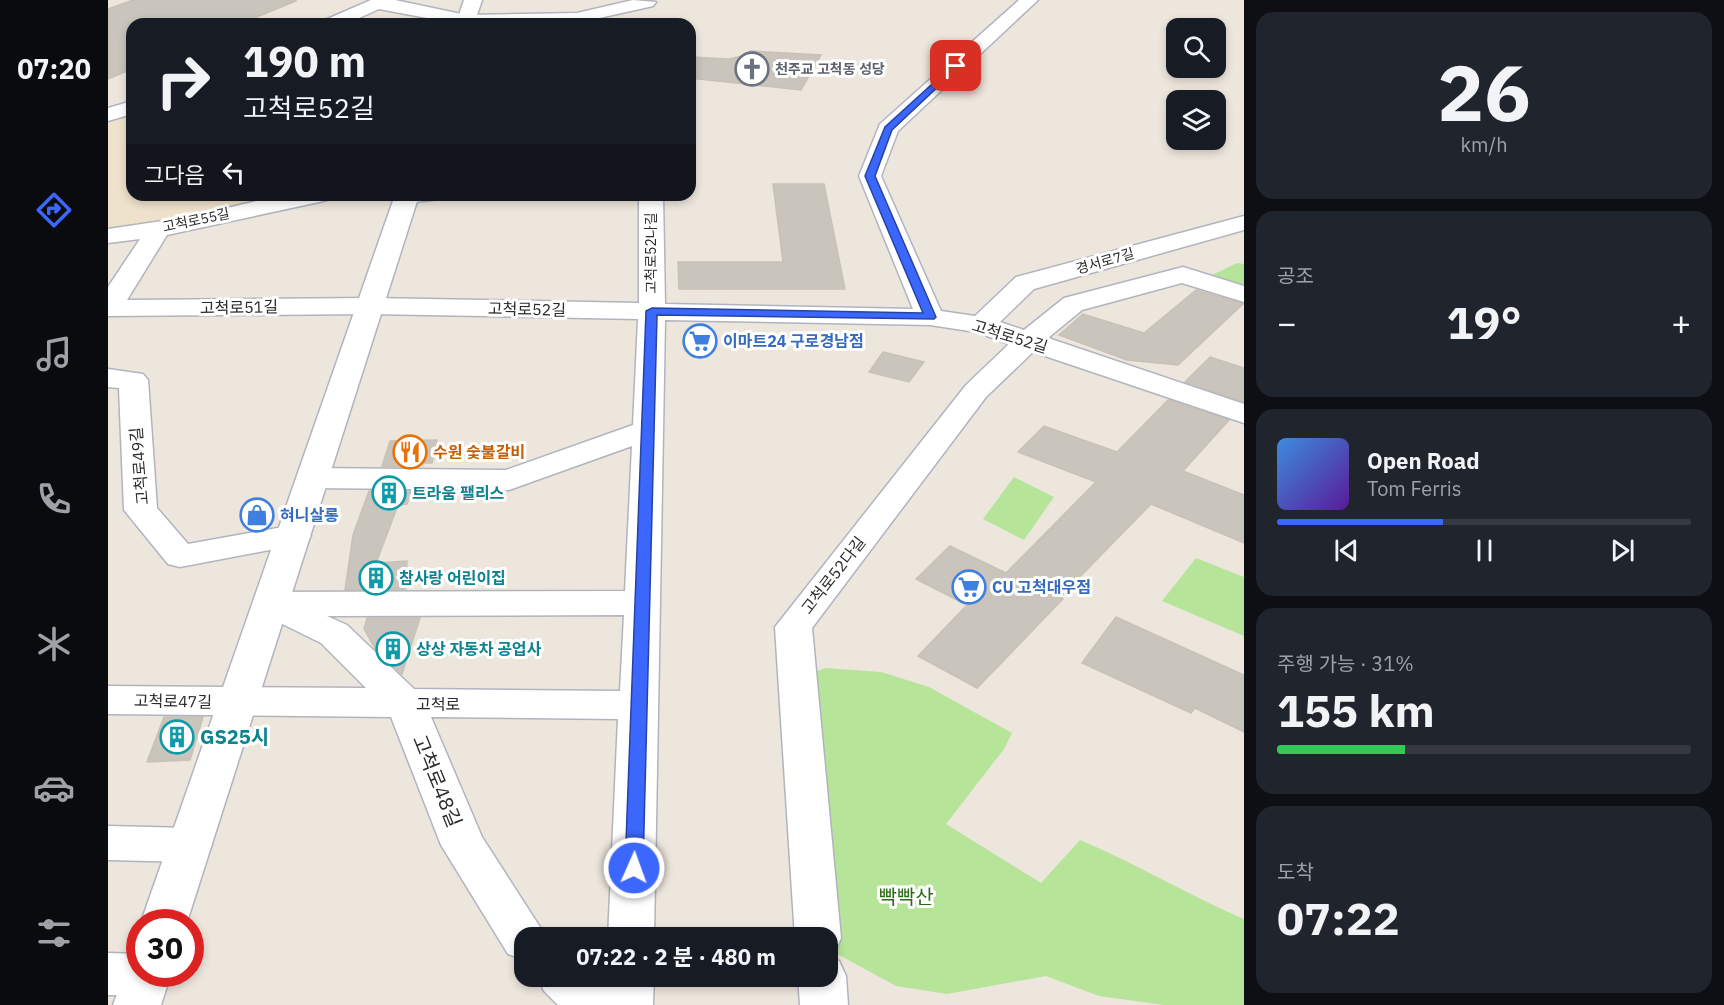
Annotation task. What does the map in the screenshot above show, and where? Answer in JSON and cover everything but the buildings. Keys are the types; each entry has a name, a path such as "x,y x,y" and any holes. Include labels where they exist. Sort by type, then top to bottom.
{"street":[{"path":"466,18 473,0"},
{"path":"930,317 870,176 888,129 1029,0"},
{"path":"577,18 647,1 648,18"},
{"path":"345,18 382,2 448,18"},
{"path":"108,115 126,109"},
{"name":"고척로55길","path":"108,236 290,201"},
{"path":"168,909 405,201"},
{"name":"고척로52나길","path":"632,927 652,311 651,201"},
{"name":"경서로7길","path":"981,325 1025,283 1244,223"},
{"path":"108,308 159,228"},
{"name":"고척로52다길","path":"817,927 793,627 976,391 1028,341 1073,304 1183,275 1244,294"},
{"name":"고척로52길","path":"371,306 930,317 981,325 1244,414"},
{"name":"고척로51길","path":"108,308 371,306"},
{"name":"고척로49길","path":"108,378 133,380 141,510 180,556 294,536"},
{"path":"313,478 509,480 648,430"},
{"path":"271,604 642,603"},
{"name":"고척로48길","path":"271,604 334,634 406,704 463,845 517,927"},
{"name":"고척로47길","path":"108,700 238,703"},
{"name":"고척로","path":"238,703 639,705"},
{"path":"108,843 190,845"},
{"path":"572,987 591,1005"},
{"path":"629,1005 630,987"},
{"path":"823,987 824,1005"}],"shaded area":[{"path":"126,109 126,201 288,201 108,236 108,115"}],"green space":[{"path":"1237,263 1244,264 1244,285 1212,275"},
{"path":"1014,477 1054,497 1024,540 983,519"},
{"path":"1196,558 1244,577 1244,636 1162,601"},
{"name":"빡빡산","path":"825,668 881,672 929,687 1012,733 1004,749 946,824 1041,883 1080,840 1244,919 1244,1005 1164,1005 1099,996 1046,976 947,994 896,986 838,954 838,927 825,927 797,679"}],"place":[{"name":"천주교 고척동 성당","path":"752,69"},
{"name":"이마트24 구로경남점","path":"700,341"},
{"name":"수원 숯불갈비","path":"410,452"},
{"name":"트라움 팰리스","path":"389,493"},
{"name":"혀니살롱","path":"257,515"},
{"name":"참사랑 어린이집","path":"376,578"},
{"name":"CU 고척대우점","path":"969,587"},
{"name":"상상 자동차 공업사","path":"393,649"},
{"name":"GS25시","path":"177,737"}],"route":[{"path":"634,868 652,311 930,317 870,176 888,129 956,66"}]}
